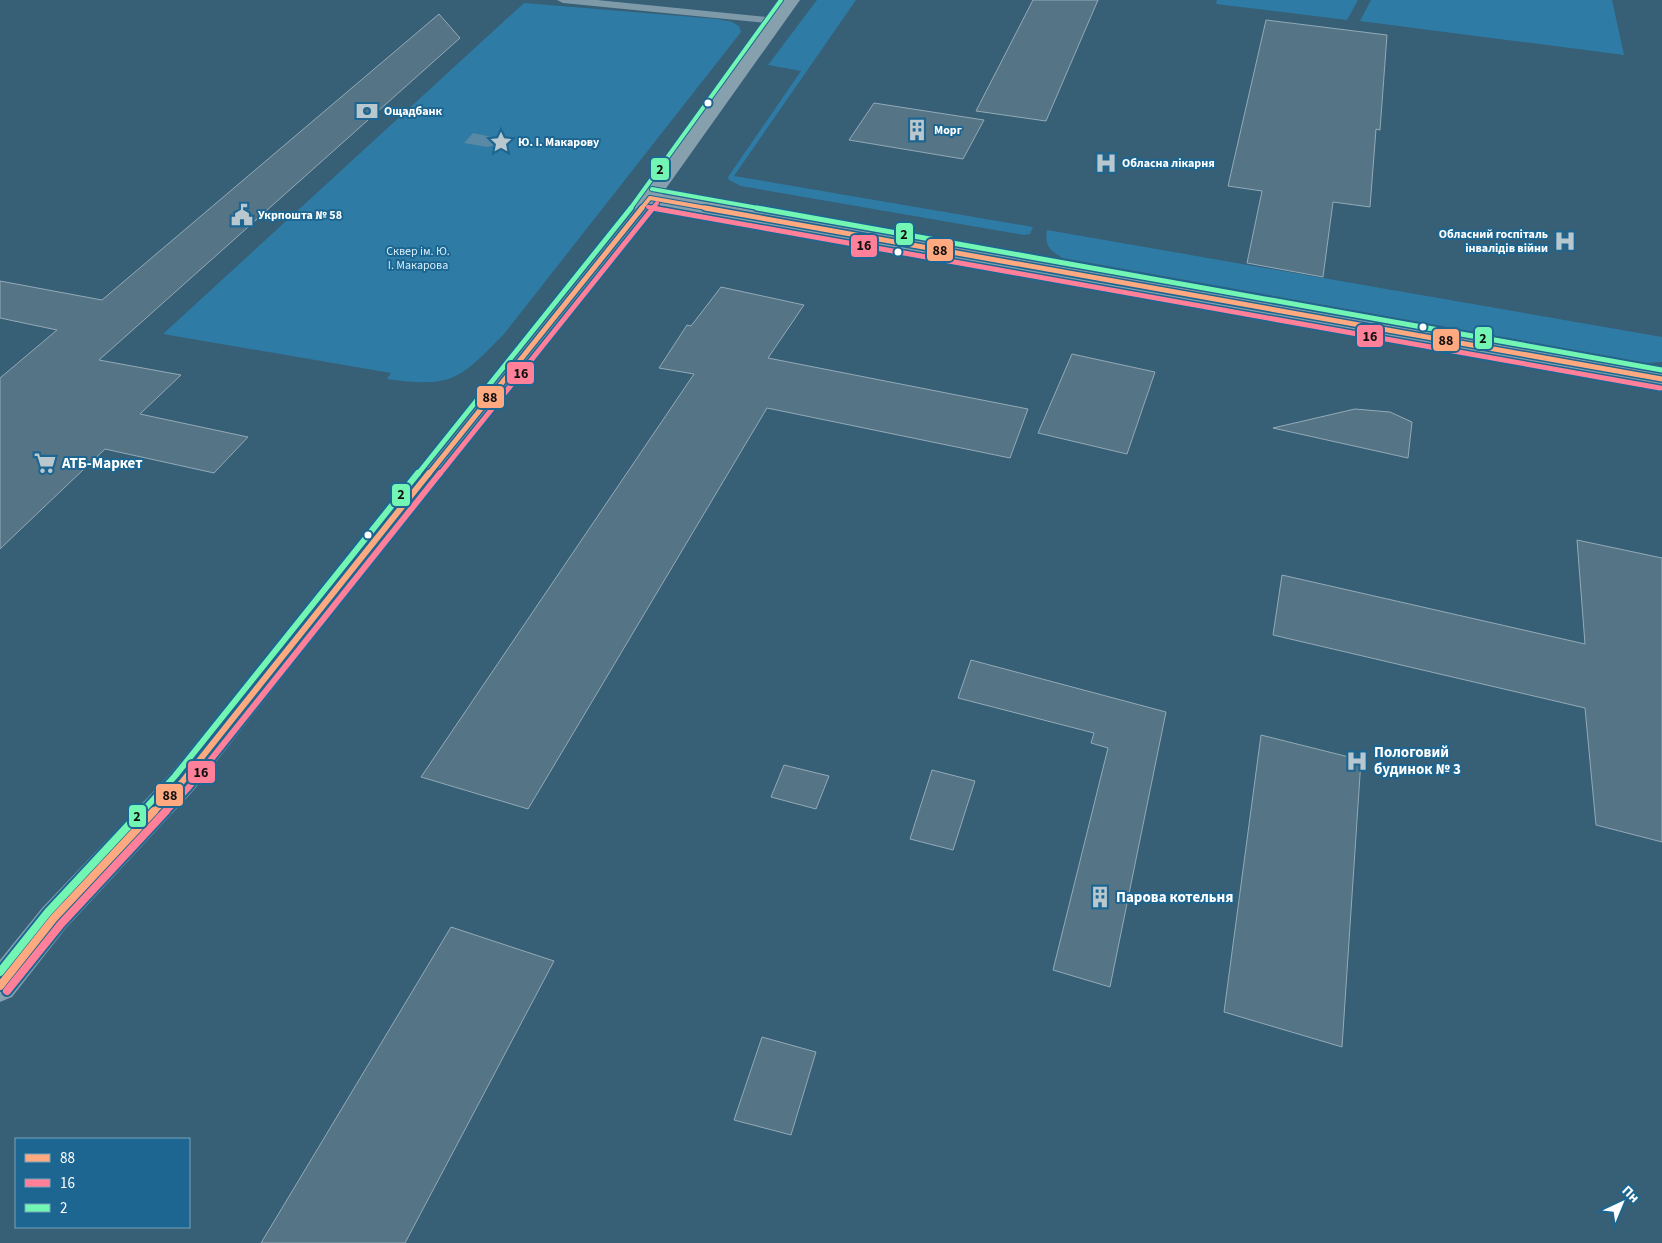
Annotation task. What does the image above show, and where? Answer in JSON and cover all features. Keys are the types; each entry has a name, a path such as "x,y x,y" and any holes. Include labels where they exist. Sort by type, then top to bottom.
{"street":[{"path":"0,986 54,918 182,782 650,198 792,0"},
{"path":"650,198 1662,379"}],"lane":[{"path":"563,0 776,21"}],"green space":[{"path":"817,0 856,0 734,176 1033,227 1030,234 1024,235 741,186 729,180 728,177 801,71 768,65"},
{"path":"1217,0 1358,0 1347,20 1216,4"},
{"path":"1371,0 1612,0 1624,55 1360,21"},
{"name":"Сквер ім. Ю. І. Макарова","path":"524,3 717,19 732,22 739,26 741,32 504,334 476,362 453,377 441,381 409,382 387,379 391,373 163,334"},
{"path":"1047,230 1662,337 1662,362 1648,363 1063,258 1055,253 1047,244"}],"shaded area":[{"path":"473,133 501,139 493,141 495,145 488,147 464,143"}],"building":[{"path":"1033,0 1098,0 1046,121 976,111"},
{"path":"439,14 460,38 99,360 181,375 140,414 248,437 214,473 105,449 0,549 0,378 57,330 0,318 0,281 102,300"},
{"path":"1266,20 1387,35 1380,130 1376,129 1370,207 1333,202 1323,277 1247,263 1262,191 1228,186"},
{"name":"Морг","path":"874,103 984,120 963,159 849,140"},
{"path":"721,287 804,305 768,358 1028,409 1010,458 767,408 528,809 421,777 694,374 659,368 687,325 691,326"},
{"path":"1072,354 1155,372 1127,454 1038,433"},
{"path":"1355,409 1390,412 1412,422 1408,458 1273,428"},
{"path":"1577,540 1662,558 1662,842 1596,825 1585,708 1273,635 1282,575 1585,644"},
{"path":"971,660 1166,712 1110,987 1053,970 1108,748 1091,743 1094,733 958,698"},
{"path":"1261,735 1361,760 1342,1047 1224,1012"},
{"path":"784,765 829,776 816,809 771,797"},
{"path":"932,770 975,781 953,850 910,839"},
{"path":"451,927 554,961 405,1243 261,1243"},
{"path":"762,1037 816,1052 791,1135 734,1120"}],"transit line":[{"name":"2","path":"0,972 48,912 175,776 643,193 781,0"},
{"name":"2","path":"652,189 1662,370"},
{"name":"88","path":"650,198 1662,379"},
{"name":"88","path":"0,986 54,918 182,782 650,198"},
{"name":"16","path":"7,991 61,924 189,787 657,203"},
{"name":"16","path":"648,207 1660,388"}],"place":[{"name":"Ощадбанк","path":"367,111"},
{"name":"Морг","path":"917,130"},
{"name":"Ю. І. Макарову","path":"501,142"},
{"name":"Обласна лікарня","path":"1106,163"},
{"name":"Укрпошта № 58","path":"242,215"},
{"name":"Обласний госпіталь інвалідів війни","path":"1565,241"},
{"name":"АТБ-Маркет","path":"45,463"},
{"name":"Пологовий будинок № 3","path":"1357,761"},
{"name":"Парова котельня","path":"1100,897"}]}
